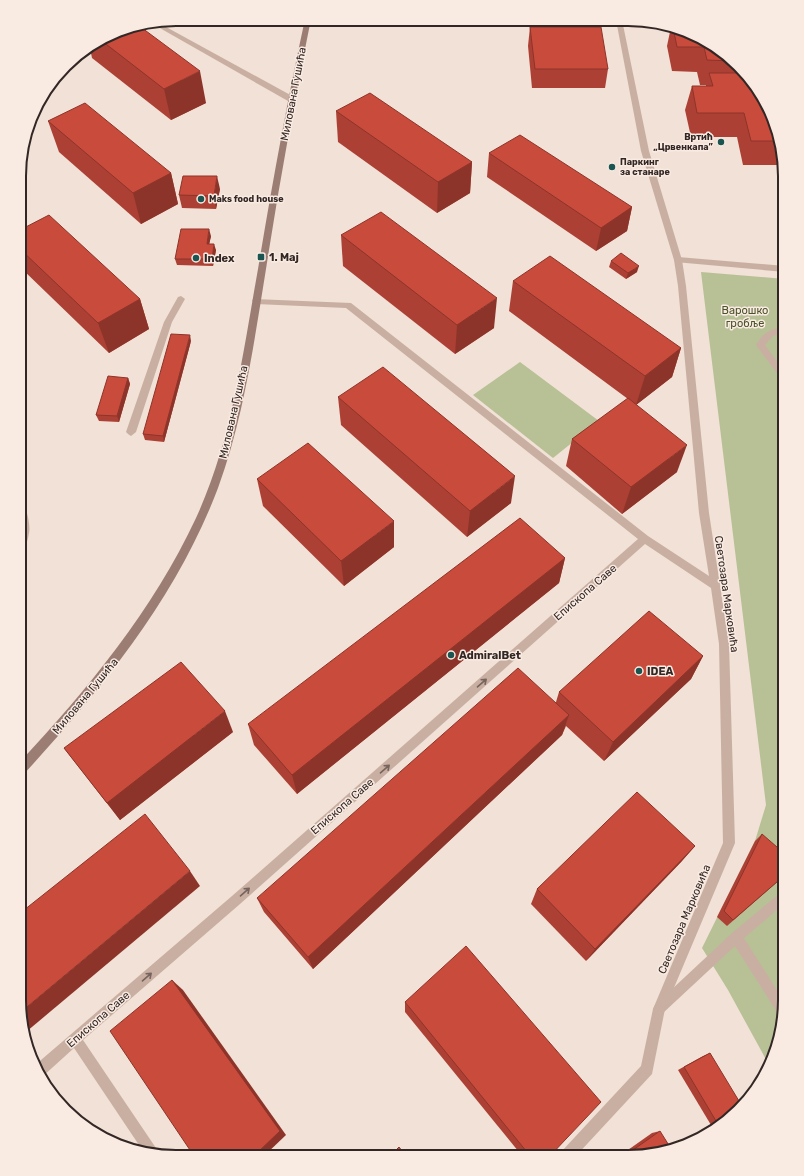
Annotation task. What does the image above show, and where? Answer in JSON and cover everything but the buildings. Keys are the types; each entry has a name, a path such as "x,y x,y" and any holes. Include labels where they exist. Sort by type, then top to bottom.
{"street":[{"name":"Милована Гушића","path":"26,764 68,720 115,661 144,621 173,573 202,516 220,468 234,420 291,99 307,26"},
{"name":"Светозара Марковића","path":"572,1150 647,1069 659,1009 729,843 724,644 704,513 691,369 678,260 645,151 620,26"},
{"path":"161,27 291,99"},
{"path":"678,260 778,268"},
{"path":"131,432 168,322 181,299"},
{"path":"256,301 348,305 645,539 714,586"},
{"path":"778,331 774,331 764,337 760,345 778,369"},
{"name":"Епископа Саве","path":"43,1067 236,900 645,539"},
{"path":"659,1009 736,937 778,901"},
{"path":"736,937 778,1004"},
{"path":"75,1039 147,1147"}],"green space":[{"name":"Варошко гробље","path":"701,272 778,278 778,1009 773,1039 766,1059 728,990 702,948 755,841 766,805"},
{"path":"520,362 599,421 553,458 473,395"}],"place":[{"name":"Вртић „Црвенкапа”","path":"721,142"},
{"name":"Паркинг за станаре","path":"612,167"},
{"name":"Maks food house","path":"201,199"},
{"name":"1. Мај","path":"261,257"},
{"name":"Index","path":"196,258"},
{"name":"AdmiralBet","path":"451,655"},
{"name":"IDEA","path":"639,671"}]}
